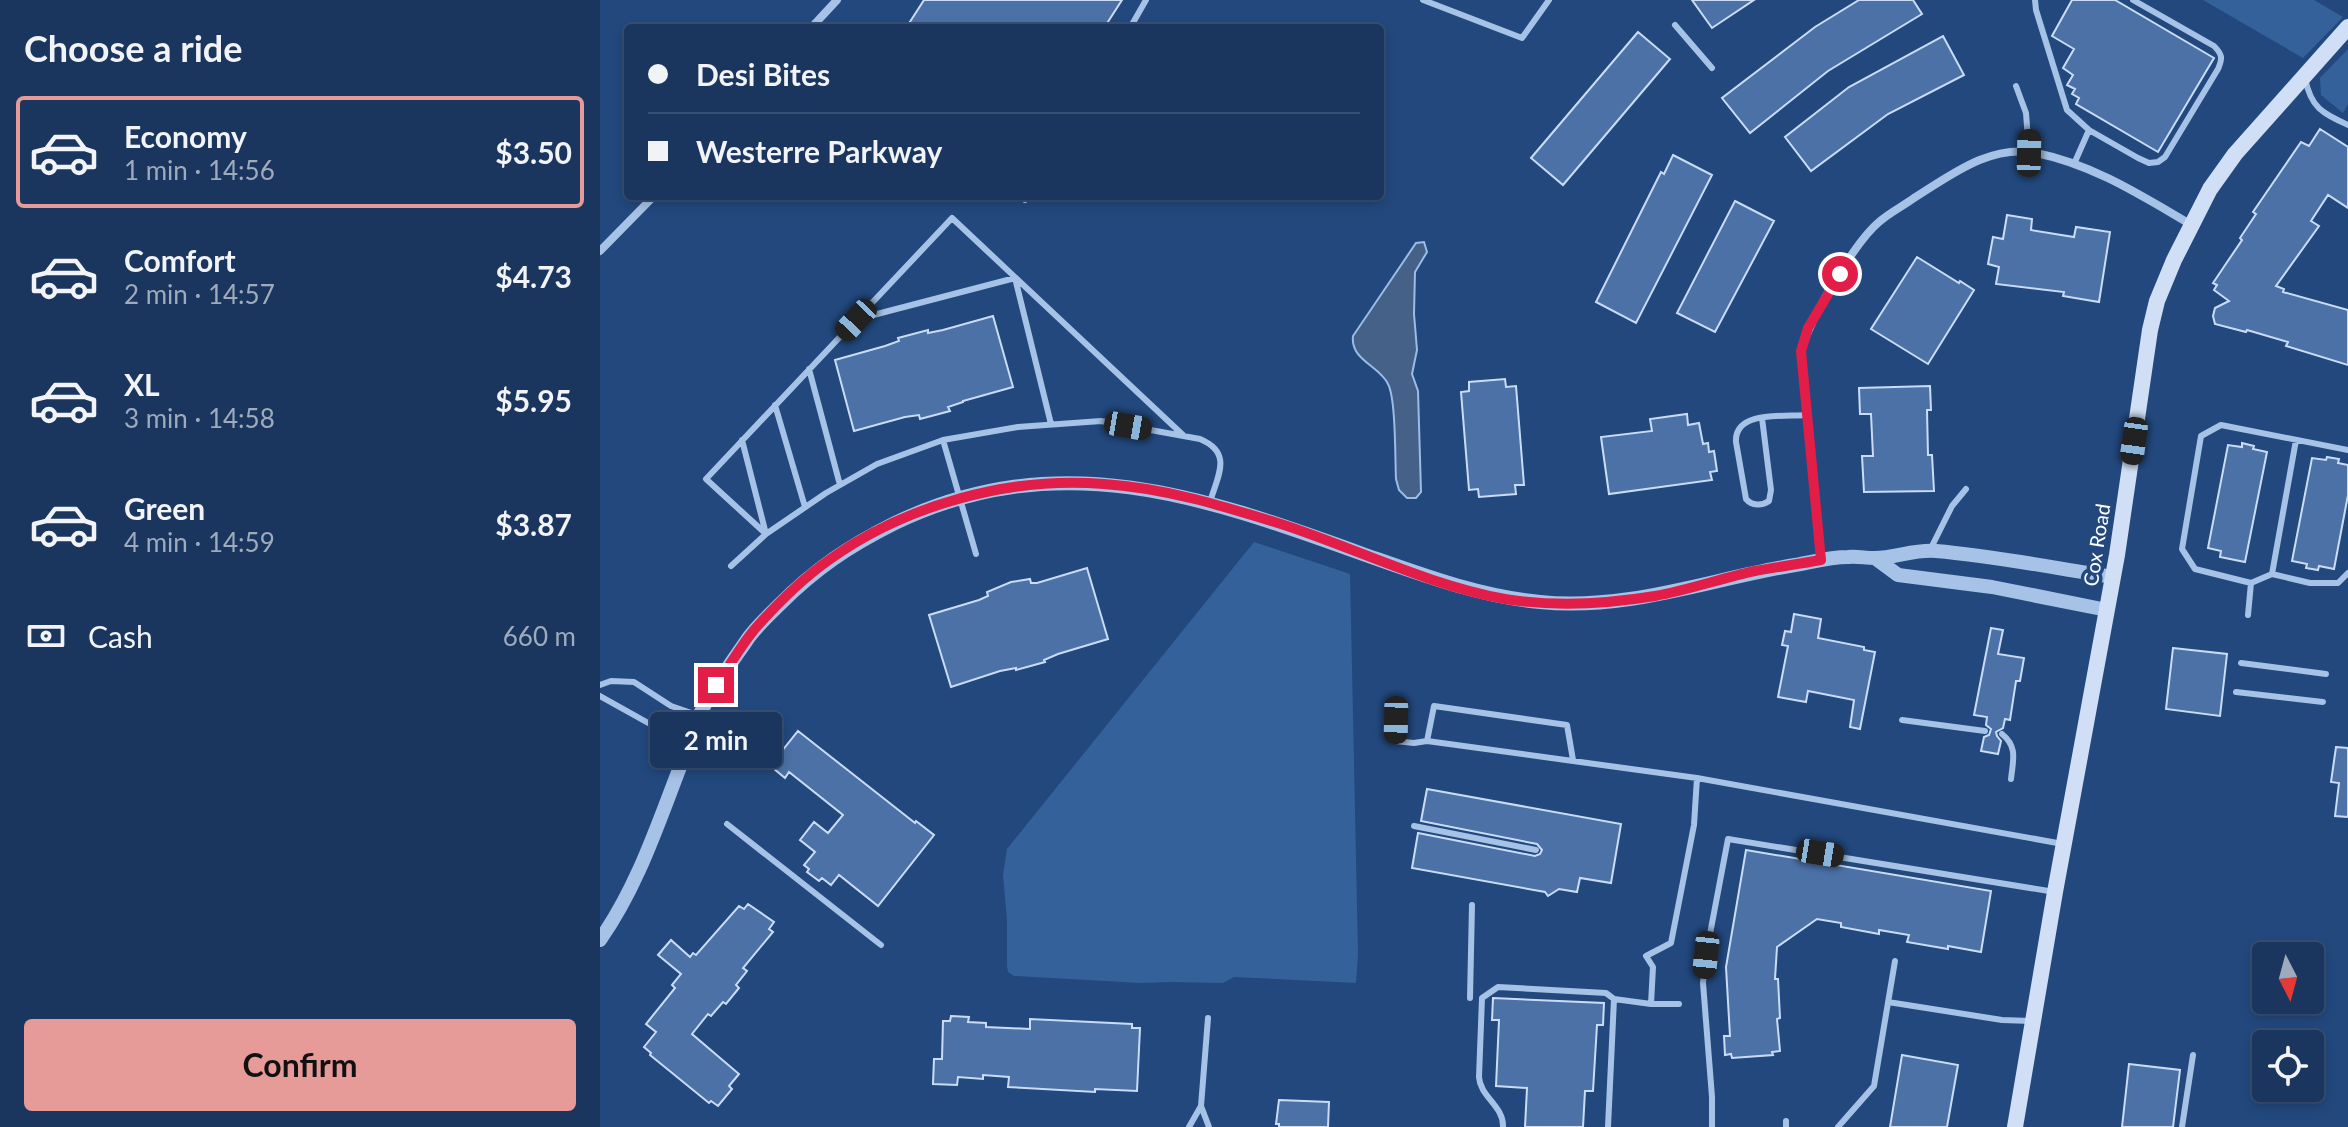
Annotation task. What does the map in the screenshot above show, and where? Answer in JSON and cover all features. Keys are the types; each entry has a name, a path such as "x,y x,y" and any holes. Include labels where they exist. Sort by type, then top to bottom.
{"main road":[{"name":"Cox Road","path":"2015,1127 2113,577 2157,301 2190,224 2210,189 2235,154 2348,27"}],"street":[{"path":"815,24 837,0"},
{"path":"1821,560 1801,351 1808,328 1856,248 1878,222 1971,162 1998,153 2029,153 2074,164 2120,184 2190,224"},
{"path":"600,251 650,200"},
{"path":"600,940 634,883 699,716 753,631 802,582 830,559 862,540 910,516 997,489 1064,482 1103,483 1161,491 1210,502 1284,525 1457,587 1505,599 1547,603 1591,604 1656,596 1756,571 1821,560 1849,556 1875,558 1930,550 2113,577"},
{"path":"1875,558 1898,575 1992,587 2107,610"}],"lane":[{"path":"1132,24 1146,0"},
{"path":"1423,0 1522,38 1549,0"},
{"path":"2035,0 2067,110 2089,130 2138,158 2149,163 2158,162 2165,157 2222,60 2221,53 2133,0"},
{"path":"1675,25 1712,68"},
{"path":"2304,76 2314,106 2348,125"},
{"path":"2016,86 2026,113 2029,153"},
{"path":"2074,164 2089,130"},
{"path":"766,534 706,479 952,218 1183,435"},
{"path":"856,320 1015,278"},
{"path":"1015,278 1051,424"},
{"path":"809,369 840,485"},
{"path":"775,405 805,507"},
{"path":"1762,418 1771,490 1769,501 1759,505 1746,499 1736,433 1743,423 1762,418 1807,415"},
{"path":"731,566 766,534 877,464 943,440 1051,424 1101,421 1183,435 1214,445 1220,453 1220,468 1210,502"},
{"path":"2348,450 2221,425 2201,436 2182,549 2195,569 2251,583 2272,574 2310,583 2338,583 2348,573"},
{"path":"742,440 766,534"},
{"path":"943,440 976,554"},
{"path":"2272,574 2296,440"},
{"path":"1930,550 1952,506 1966,489"},
{"path":"2248,615 2251,583"},
{"path":"2241,663 2326,674"},
{"path":"600,685 611,681 634,682 671,706 753,734"},
{"path":"2236,692 2323,702"},
{"path":"600,696 659,729 747,754"},
{"path":"1396,700 1395,741 1427,741 1697,778 2063,844"},
{"path":"1427,741 1434,706 1567,725 1573,760"},
{"path":"1902,720 1985,731"},
{"path":"2002,734 2011,741 2015,750 2011,779"},
{"path":"1651,1004 1653,967 1646,956 1671,943 1694,825 1697,778"},
{"path":"727,824 881,945"},
{"path":"1414,826 1536,850"},
{"path":"1712,1127 1703,983 1728,839 2055,892"},
{"path":"1470,998 1472,905"},
{"path":"1838,1127 1874,1086 1895,961"},
{"path":"1503,1127 1501,1113 1480,1086 1482,998 1498,987 1606,993 1614,999 1679,1004"},
{"path":"1608,1127 1614,999"},
{"path":"1888,1002 2002,1020 2033,1020"},
{"path":"1189,1127 1201,1106 1208,1018"},
{"path":"2182,1127 2193,1055"},
{"path":"1201,1106 1209,1127"}],"shaded area":[{"path":"2203,0 2314,0 2343,17 2303,58"},
{"path":"2348,49 2348,104 2343,113 2321,95 2320,78"},
{"path":"1424,242 1427,252 1415,272 1417,350 1412,374 1418,391 1421,492 1416,498 1407,498 1399,490 1396,479 1391,392 1384,378 1356,351 1353,336 1416,243"},
{"path":"1254,542 1350,574 1358,954 1356,983 1234,977 1223,983 1140,983 1014,976 1008,972 1007,966 1003,875 1007,849"}],"building":[{"path":"924,0 1122,0 1107,24 909,24"},
{"path":"1692,0 1754,0 1712,28"},
{"path":"1859,0 1913,0 1922,14 1828,71 1750,133 1722,98 1815,27"},
{"path":"2072,0 2115,0 2214,58 2158,152 2076,104 2079,98 2072,94 2075,89 2067,85 2073,75 2063,68 2074,49 2052,36"},
{"path":"1638,32 1670,59 1563,185 1531,158"},
{"path":"1943,36 1964,75 1888,114 1811,171 1785,137 1849,87"},
{"path":"2320,129 2348,147 2348,208 2328,195 2311,221 2319,226 2276,286 2284,289 2283,292 2348,310 2348,365 2286,346 2288,342 2215,324 2213,316 2215,308 2229,301 2214,290 2217,285 2213,283 2242,240 2240,238 2256,214 2253,212 2301,142 2309,146"},
{"path":"1673,155 1712,175 1636,323 1596,302 1661,172 1664,174"},
{"path":"1735,201 1774,221 1715,332 1677,313"},
{"path":"2007,215 2032,219 2031,230 2074,237 2076,227 2110,232 2099,302 2063,296 2064,292 1996,284 1999,267 1988,264 1993,237 2003,239"},
{"path":"1917,257 1974,290 1928,364 1871,329"},
{"path":"993,316 1013,387 963,401 948,407 950,411 920,419 919,415 905,417 854,431 835,360 885,346 899,341 898,338"},
{"path":"1505,379 1506,387 1516,386 1524,485 1515,485 1516,494 1479,497 1478,489 1469,490 1461,392 1469,391 1469,382"},
{"path":"1930,386 1928,455 1932,455 1934,491 1864,492 1862,456 1873,456 1871,414 1860,414 1859,388"},
{"path":"1687,414 1688,425 1699,423 1703,444 1708,443 1709,452 1714,451 1717,471 1710,472 1712,480 1609,494 1601,437 1652,431 1650,419"},
{"path":"2242,443 2267,452 2245,562 2220,557 2221,551 2208,548 2228,445 2242,447"},
{"path":"2327,457 2339,459 2338,463 2348,465 2348,495 2334,569 2319,566 2318,570 2292,561 2312,458 2326,460"},
{"path":"1087,568 1108,639 1058,654 1045,662 1000,671 951,687 929,615 979,600 988,596 987,592 1011,582 1030,579 1031,583 1037,583"},
{"path":"1794,614 1821,619 1818,638 1875,652 1860,729 1850,727 1854,700 1808,691 1806,702 1778,697 1788,646 1782,645 1785,631 1791,632"},
{"path":"1991,628 2003,630 1998,654 2024,658 2020,681 2016,681 2010,720 2005,719 2003,728 1996,732 2001,741 1998,754 1981,751 1984,737 1989,735 1991,729 1986,725 1987,717 1974,715"},
{"path":"2173,648 2227,654 2220,716 2166,709"},
{"path":"798,731 934,835 878,906 839,875 831,885 807,872 809,869 804,865 815,852 800,840 814,822 828,833 843,815 789,772 785,778 773,768 777,763 774,761"},
{"path":"2336,747 2348,748 2348,817 2335,816 2339,783 2331,782"},
{"path":"1427,789 1621,824 1611,883 1580,878 1577,892 1559,889 1548,896 1545,892 1412,868 1418,833 1535,856 1542,850 1537,844 1421,821"},
{"path":"1746,850 1991,891 1981,952 1907,942 1909,935 1879,930 1879,934 1817,919 1777,947 1775,979 1778,979 1780,1051 1772,1052 1773,1055 1732,1058 1731,1054 1725,1055 1724,1036 1730,1036 1726,967"},
{"path":"748,904 774,922 769,929 773,932 743,968 747,971 736,985 739,988 726,1004 723,1002 711,1016 708,1014 692,1034 739,1074 718,1106 711,1101 709,1103 650,1055 644,1047 656,1032 646,1024 675,988 672,985 681,974 658,955 671,940 690,957 693,953 696,955 739,906 744,909"},
{"path":"1493,998 1604,1003 1603,1025 1597,1025 1593,1091 1585,1091 1583,1127 1525,1127 1527,1088 1496,1086 1499,1020 1492,1020"},
{"path":"951,1016 969,1017 968,1022 986,1023 986,1027 1030,1029 1030,1019 1132,1024 1132,1028 1140,1028 1137,1091 1008,1087 1009,1077 983,1075 983,1079 958,1077 957,1085 933,1084 934,1059 942,1059 943,1021 950,1021"},
{"path":"1902,1055 1958,1065 1947,1127 1890,1127"},
{"path":"2129,1064 2180,1070 2173,1127 2122,1127"},
{"path":"1279,1100 1329,1102 1328,1127 1279,1127 1276,1124"}],"route":[{"path":"716,685 753,631 830,559 910,516 961,498 997,489 1050,482 1103,483 1210,502 1457,587 1505,599 1591,604 1656,596 1756,571 1821,560 1801,351 1808,328 1840,274"}]}
